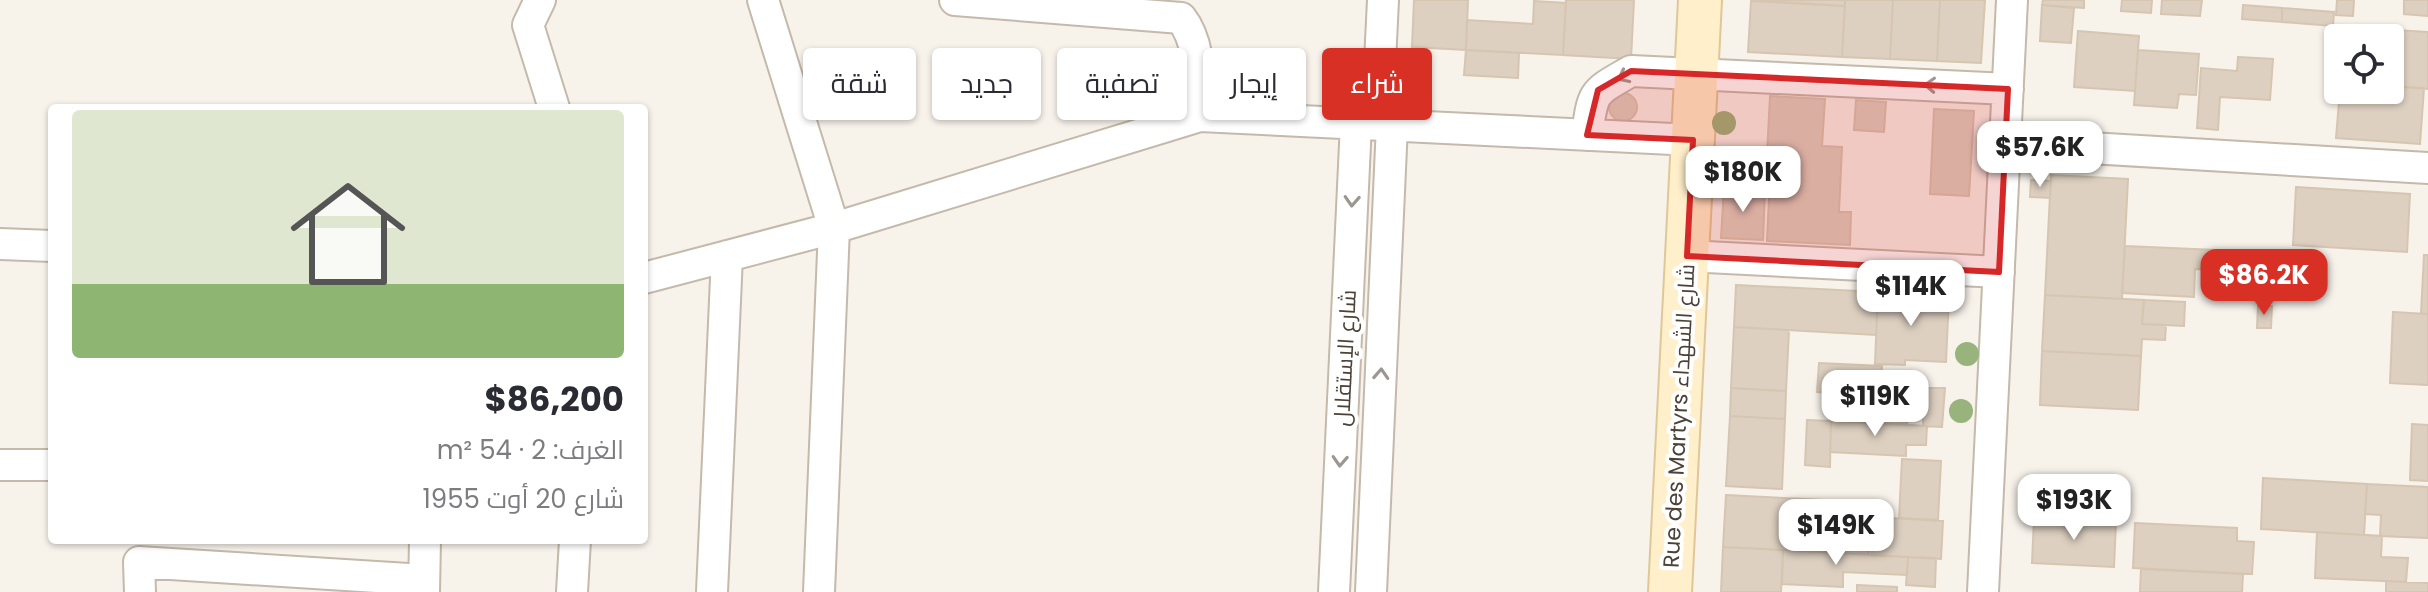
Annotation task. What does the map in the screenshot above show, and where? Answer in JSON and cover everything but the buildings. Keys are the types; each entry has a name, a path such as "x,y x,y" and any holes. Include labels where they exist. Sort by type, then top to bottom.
{"main road":[{"name":"Rue des Martyrs شارع الشهداء","path":"1670,592 1700,0"}],"street":[{"path":"540,0 528,25 553,104"},
{"path":"763,0 834,228 819,592"},
{"path":"957,0 1181,18 1192,32 1198,63 1200,116"},
{"name":"شارع الإستقلال","path":"1334,592 1383,0"},
{"path":"1983,592 2012,0"},
{"path":"1587,135 1591,107 1598,90 1631,71 2008,89"},
{"path":"648,277 834,228 1200,116 1693,140"},
{"name":"شارع الإستقلال","path":"1371,592 1375,124"},
{"path":"2005,143 2428,168"},
{"path":"0,244 48,246"},
{"path":"712,592 727,256"},
{"path":"1687,256 1999,272"},
{"path":"0,465 48,465"},
{"path":"140,592 139,562 177,552 424,586 425,544"},
{"path":"572,592 575,544"}],"highlighted area":[{"path":"1631,71 2008,89 1999,272 1687,256 1693,140 1587,135 1598,90"}]}
